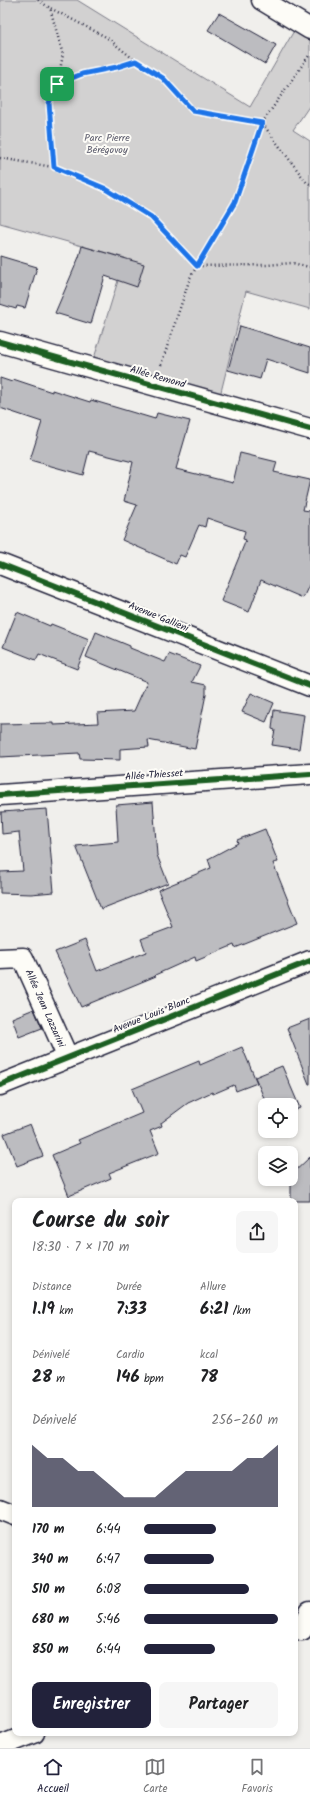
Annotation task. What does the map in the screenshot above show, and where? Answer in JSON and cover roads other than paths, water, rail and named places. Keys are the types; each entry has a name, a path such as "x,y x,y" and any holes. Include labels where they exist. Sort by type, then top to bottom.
{"street":[{"path":"262,0 310,29"},
{"name":"Allée Remond","path":"0,342 310,429"},
{"name":"Avenue Gallieni","path":"0,564 310,686"},
{"name":"Allée Thiesset","path":"0,795 310,774"},
{"name":"Allée Jean Lazzarini","path":"0,960 23,958 68,1058"},
{"name":"Avenue Louis Blanc","path":"0,1085 310,961"},
{"path":"0,1510 12,1514"},
{"path":"0,1746 26,1740"}],"park label":[{"name":"Parc Pierre Bérégovoy","path":"107,142"}]}
